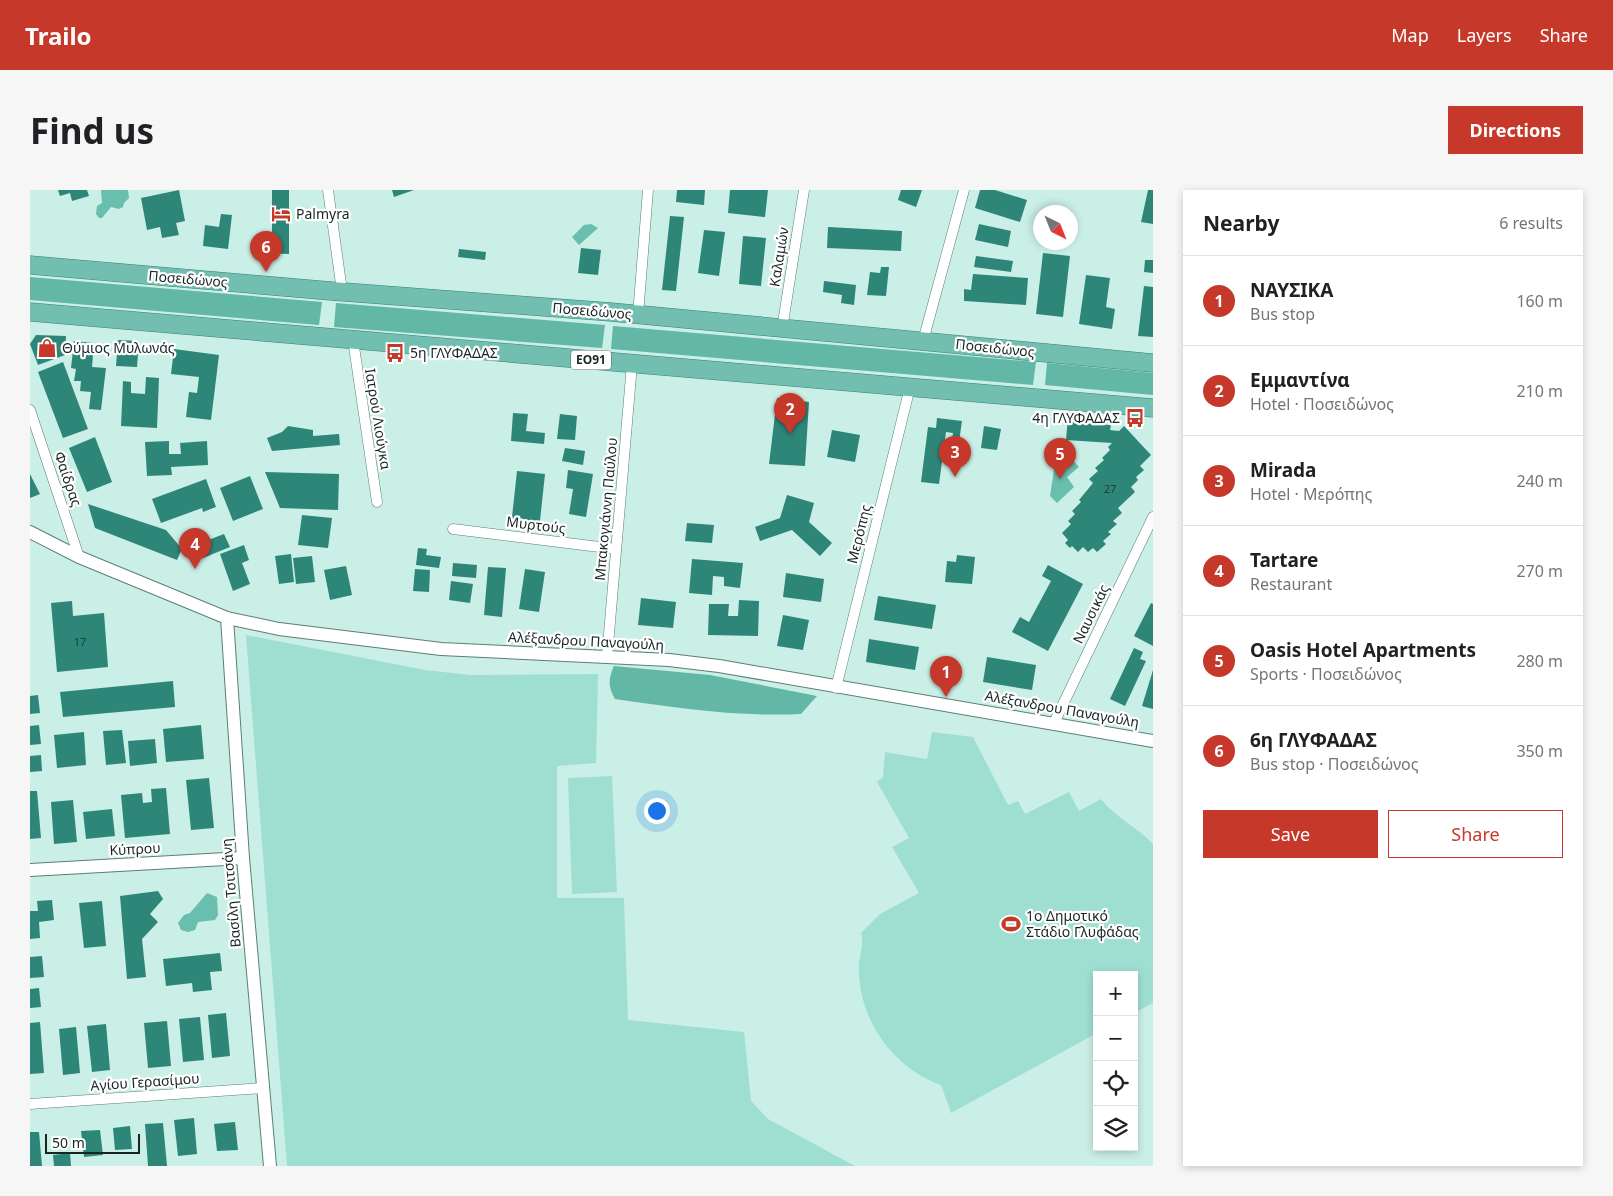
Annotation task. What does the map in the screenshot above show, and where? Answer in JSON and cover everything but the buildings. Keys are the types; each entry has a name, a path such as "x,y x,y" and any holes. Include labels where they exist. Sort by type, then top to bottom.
{"highway":[{"name":"Ποσειδώνος","path":"30,265 638,315 1153,363"},
{"name":"ΕΟ91","path":"30,312 1153,408"}],"street":[{"path":"328,190 342,292"},
{"path":"638,315 648,190"},
{"name":"Καλαμών","path":"782,329 804,190"},
{"path":"923,341 964,190"},
{"name":"Ιατρού Λιούγκα","path":"352,340 377,502"},
{"name":"Μπακογιάννη Παύλου","path":"607,657 632,364"},
{"name":"Μερόπης","path":"836,688 910,387"},
{"name":"Φαίδρας","path":"30,410 79,557"},
{"name":"Ναυσικάς","path":"1054,723 1153,517"},
{"name":"Μυρτούς","path":"453,529 616,549"},
{"name":"Αλέξανδρου Παναγούλη","path":"30,532 79,557 227,618 288,630 441,650 669,660 719,666 836,688 947,704 1153,741"},
{"name":"Βασίλη Τσιτσάνη","path":"227,618 243,858 270,1166"},
{"name":"Κύπρου","path":"30,870 243,858"},
{"name":"Αγίου Γερασίμου","path":"30,1104 262,1088"}],"shaded area":[{"path":"101,190 128,190 129,198 123,207 119,209 111,207 102,218 99,218 96,214 97,206 102,203"},
{"path":"591,224 598,228 579,245 572,237 584,225"},
{"path":"30,277 322,302 319,325 30,300"},
{"path":"336,303 605,325 602,348 334,327"},
{"path":"613,326 1036,362 1033,385 611,349"},
{"path":"1047,363 1153,373 1153,395 1045,385"},
{"path":"1069,456 1079,467 1067,477 1074,487 1057,503 1050,496 1054,470"},
{"path":"246,635 425,670 470,675 598,674 596,763 557,766 557,898 624,898 628,1020 744,1032 751,1101 768,1119 855,1166 287,1166"},
{"path":"614,666 710,675 817,696 801,714 754,714 661,706 615,699 610,683"},
{"name":"1ο Δημοτικό Στάδιο Γλυφάδας","path":"932,732 973,737 1008,805 1018,801 1025,814 1069,792 1079,811 1101,799 1153,844 1153,1003 1138,1011 1138,971 1093,971 1093,1035 951,1113 941,1085 908,1067 894,1055 882,1040 865,1008 859,971 861,933 880,914 919,893 892,847 909,838 877,782 883,777 885,752 927,759"},
{"path":"612,776 617,892 572,894 568,778"},
{"path":"207,893 217,897 218,915 215,920 198,922 195,930 188,932 181,930 178,923 184,915 190,913"}],"place":[{"name":"Palmyra","path":"281,214"},
{"name":"6η ΓΛΥΦΑΔΑΣ","path":"266,272"},
{"name":"Θύμιος Μυλωνάς","path":"47,348"},
{"name":"5η ΓΛΥΦΑΔΑΣ","path":"395,353"},
{"name":"4η ΓΛΥΦΑΔΑΣ","path":"1135,418"},
{"name":"Εμμαντίνα","path":"790,434"},
{"name":"Mirada","path":"955,477"},
{"name":"Oasis Hotel Apartments","path":"1060,479"},
{"name":"Tartare","path":"195,569"},
{"name":"ΝΑΥΣΙΚΑ","path":"946,697"},
{"name":"1ο Δημοτικό Στάδιο Γλυφάδας","path":"1011,924"}]}
